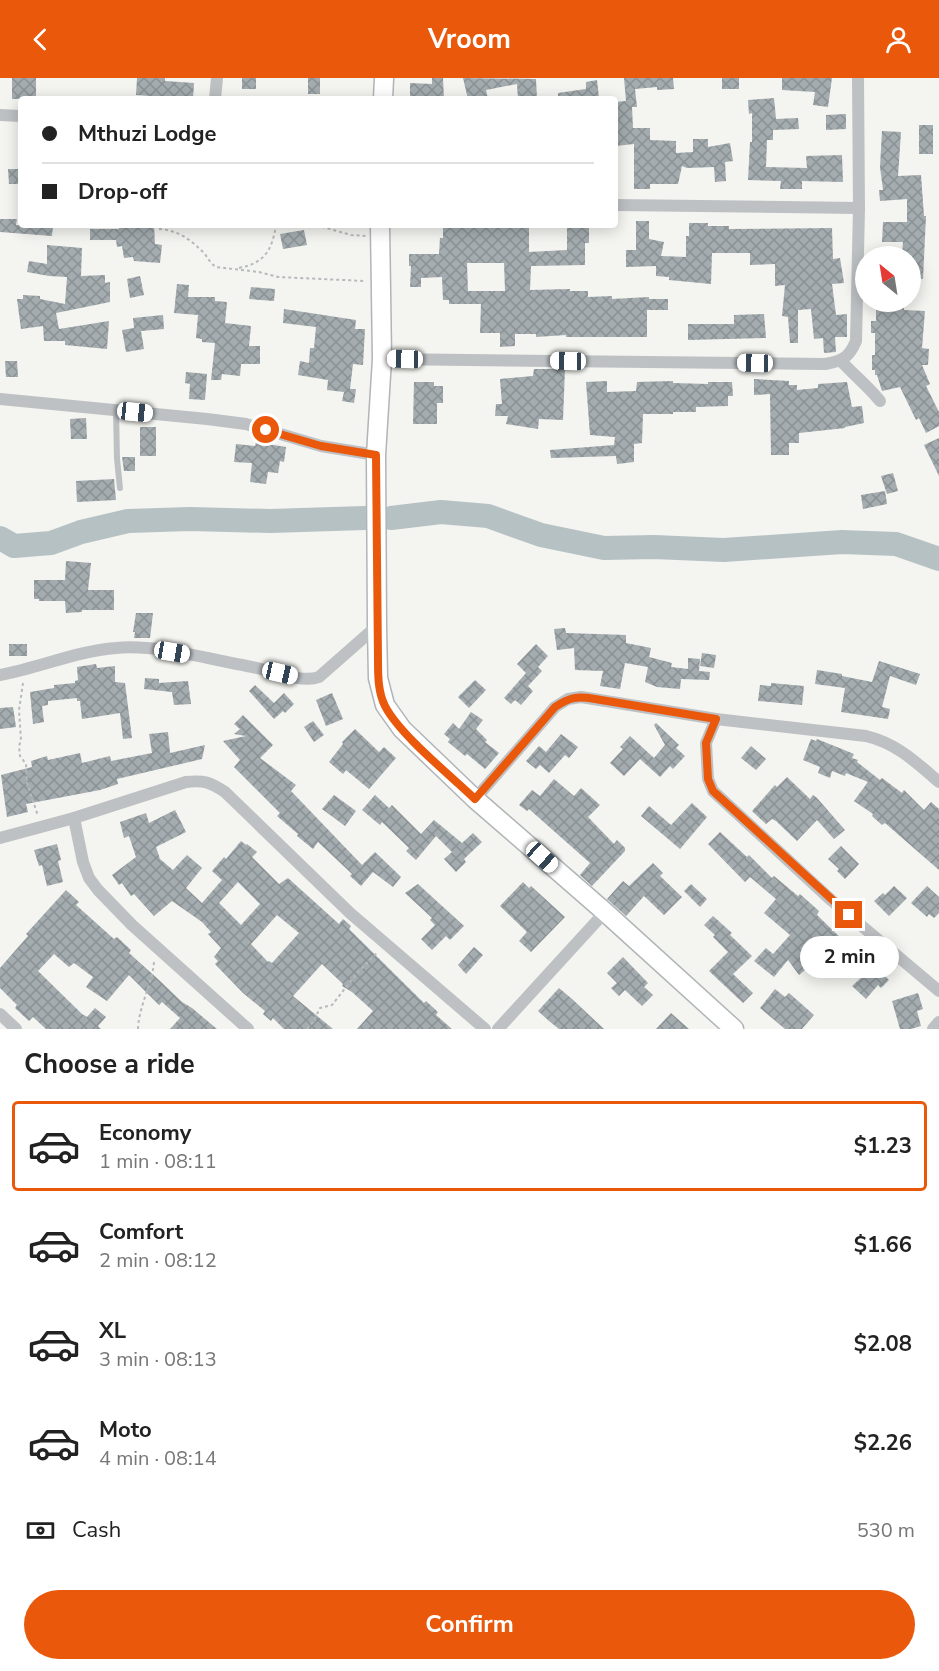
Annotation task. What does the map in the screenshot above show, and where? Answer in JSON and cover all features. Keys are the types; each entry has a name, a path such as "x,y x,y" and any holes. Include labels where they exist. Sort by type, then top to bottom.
{"street":[{"path":"215,96 217,78"},
{"path":"383,96 384,78"},
{"path":"382,358 825,364 841,362 854,348 856,341 859,208 858,78"},
{"path":"0,115 18,116"},
{"path":"618,205 859,208"},
{"path":"380,231 382,358 376,455 377,626 378,678 385,705 402,729 475,799 605,912 729,1028"},
{"path":"841,362 880,401"},
{"path":"0,399 246,424 321,446 376,455"},
{"path":"0,675 97,650 133,647 314,679 377,626"},
{"path":"475,799 555,707 568,699 582,697 716,719 866,736 883,740 903,751 939,782"},
{"path":"716,719 706,743 708,779 713,791 831,900 939,991"},
{"path":"0,838 74,818 186,782 202,780 214,784 350,913 485,1029"},
{"path":"74,818 83,862 89,878 153,945 248,1029"},
{"path":"498,1029 605,912"},
{"path":"0,1014 16,1029"},
{"path":"933,1029 939,1022"}],"lane":[{"path":"116,410 120,488"}],"path":[{"path":"236,269 252,266 261,259 274,240 276,228"},
{"path":"326,228 351,235 380,231"},
{"path":"159,229 172,230 186,237 216,267 278,277 382,283"},
{"path":"21,671 24,679 19,710 20,756 26,764 27,783 42,827"},
{"path":"307,1029 320,1008 332,1005 358,972 386,943"},
{"path":"138,1029 143,999 153,976 153,945"}],"building":[{"path":"12,78 36,78 36,96 18,96 18,99 12,99"},
{"path":"137,78 165,78 165,81 194,83 193,96 136,95"},
{"path":"242,78 256,78 256,89 242,89"},
{"path":"308,78 320,78 320,94 308,94"},
{"path":"432,78 443,78 444,96 410,96 410,83 432,84"},
{"path":"463,78 536,79 537,96 518,96 517,84 486,90 487,96 467,96"},
{"path":"624,78 673,78 674,89 657,90 657,87 635,89 637,107 632,107 633,128 650,128 650,140 676,141 676,153 693,152 693,139 708,139 708,147 730,143 733,161 725,162 726,181 715,182 714,167 687,168 682,166 678,184 650,184 650,189 634,189 634,144 618,146 618,102 626,101"},
{"path":"722,78 739,78 739,89 722,89"},
{"path":"782,78 832,78 828,107 813,105 815,92 782,90"},
{"path":"597,80 599,96 558,96 558,93 586,89 586,82"},
{"path":"774,98 776,119 798,118 799,129 773,130 773,140 767,140 766,167 807,168 806,156 842,155 843,182 802,181 802,189 780,189 781,181 748,180 752,113 749,114 748,100"},
{"path":"846,114 846,129 826,130 826,115"},
{"path":"919,125 933,125 933,154 919,154"},
{"path":"882,131 901,132 898,176 921,175 924,216 926,216 923,279 921,279 921,246 903,246 903,242 882,242 883,222 907,222 907,199 880,201 879,190 883,190 880,167"},
{"path":"8,169 18,169 18,184 9,184"},
{"path":"0,219 17,219 18,228 53,228 52,236 0,232"},
{"path":"636,221 649,221 649,239 664,242 661,256 686,257 686,236 689,236 689,223 729,226 729,229 832,228 833,259 840,258 844,283 832,284 836,315 847,314 847,337 835,337 836,352 824,353 823,338 814,339 811,309 798,310 798,343 790,343 788,317 782,316 785,285 775,286 775,264 750,265 750,253 712,253 711,284 669,280 669,277 656,276 656,266 626,267 626,250 636,250"},
{"path":"154,228 155,244 162,245 160,263 134,261 133,257 124,258 122,246 117,247 116,240 90,240 90,229"},
{"path":"443,228 529,228 529,252 567,250 567,228 589,228 589,243 585,243 585,265 531,266 530,290 570,289 570,291 588,291 588,297 612,296 612,299 649,297 649,299 668,299 668,310 647,310 647,337 566,337 566,335 536,337 536,334 515,334 515,346 500,347 500,333 480,333 481,304 449,304 449,300 443,300 442,277 421,278 421,287 410,287 409,254 439,254 440,238 443,238","holes":["467,263 504,263 505,291 468,291"]},
{"path":"304,230 307,245 283,249 280,234"},
{"path":"47,245 82,248 81,276 105,275 105,283 110,282 110,302 56,313 59,329 109,321 107,349 65,345 65,341 44,341 43,326 21,329 17,299 23,299 23,295 40,296 40,299 65,304 67,277 27,272 29,261 47,264"},
{"path":"140,276 144,295 130,298 127,279"},
{"path":"177,284 189,285 188,297 215,297 215,301 227,302 225,323 251,326 249,346 260,346 260,364 241,364 240,376 222,374 221,380 211,380 215,343 202,342 202,339 196,338 198,315 174,313"},
{"path":"251,287 275,289 274,301 249,299"},
{"path":"284,309 356,320 355,329 365,329 363,365 353,364 350,389 356,389 354,403 342,401 344,392 327,390 328,380 298,375 300,361 309,363 310,348 314,348 316,327 283,323"},
{"path":"925,311 922,348 929,349 928,365 922,365 930,384 926,386 939,412 939,426 926,433 919,418 916,420 900,387 882,391 875,370 872,370 875,333 871,333 871,321 876,321 876,312"},
{"path":"764,314 766,338 688,340 688,324 734,324 734,315"},
{"path":"163,315 164,329 141,331 144,349 126,352 122,330 134,328 133,318"},
{"path":"5,361 17,361 18,377 6,377"},
{"path":"534,369 565,369 563,420 539,419 538,429 506,424 508,416 495,416 496,404 502,404 500,379 533,376"},
{"path":"186,372 207,374 205,400 189,399 190,384 185,383"},
{"path":"754,379 789,381 789,385 797,385 797,390 818,388 818,384 847,382 852,407 862,406 864,423 845,428 799,433 799,443 789,443 789,455 771,455 770,394 754,395"},
{"path":"607,381 607,392 636,391 637,382 673,381 673,383 708,384 708,382 732,382 733,396 728,396 728,406 696,407 696,412 643,414 642,443 634,444 634,462 617,464 616,456 551,458 550,450 614,445 615,437 590,435 586,382"},
{"path":"414,382 434,382 434,386 443,386 443,403 437,403 437,424 413,424"},
{"path":"86,418 87,439 71,439 70,419"},
{"path":"140,427 156,427 156,456 140,456"},
{"path":"939,438 939,476 924,445"},
{"path":"256,442 286,447 284,462 280,461 278,473 268,472 266,484 250,482 252,463 234,462 236,444 255,446"},
{"path":"122,457 135,457 135,471 124,471"},
{"path":"893,473 898,491 887,494 881,476"},
{"path":"114,479 116,500 77,502 76,481"},
{"path":"885,491 887,504 863,509 861,495"},
{"path":"66,561 91,563 88,590 114,590 114,610 82,610 82,612 66,613 65,601 34,599 34,580 65,580"},
{"path":"136,613 153,613 150,638 134,638"},
{"path":"565,628 566,633 626,635 626,643 651,648 649,657 672,663 671,667 688,669 688,658 700,659 699,671 710,672 709,680 681,679 680,689 657,687 645,682 648,667 625,663 620,689 600,686 603,671 575,670 574,648 557,650 554,629"},
{"path":"9,644 27,644 27,656 9,656"},
{"path":"536,644 548,656 538,667 542,671 528,686 533,691 521,705 515,700 511,704 504,698 526,673 517,664"},
{"path":"702,653 716,655 714,668 700,666"},
{"path":"879,661 920,674 916,685 890,676 882,707 890,709 888,719 841,712 845,688 815,684 817,670 872,682"},
{"path":"96,664 97,668 115,666 115,682 125,683 132,738 123,739 120,713 82,719 80,701 77,701 77,698 48,701 48,705 42,706 44,722 33,724 30,692 54,688 54,685 75,683 78,680 77,667"},
{"path":"145,678 159,679 159,683 188,681 191,704 174,705 172,692 144,689"},
{"path":"475,680 486,690 469,708 458,697"},
{"path":"771,683 804,686 802,705 758,701 760,685 771,686"},
{"path":"255,685 274,703 284,693 294,704 274,719 249,691"},
{"path":"332,693 343,719 326,726 316,700"},
{"path":"13,707 16,727 0,729 0,708"},
{"path":"471,712 483,720 476,729 487,740 485,742 499,753 485,769 448,742 450,739 444,734 453,723 459,729"},
{"path":"243,715 273,745 260,758 296,785 291,791 362,865 375,852 398,874 401,877 393,887 373,872 361,886 350,876 352,874 318,842 313,849 297,836 298,834 277,816 280,813 234,767 240,760 223,741 246,736 234,734 240,729 234,724"},
{"path":"313,721 324,735 314,742 304,727"},
{"path":"656,723 679,745 676,748 685,756 673,769 670,766 660,777 640,759 624,776 610,763 623,749 620,747 630,736 654,758 665,745 654,725"},
{"path":"355,729 379,752 384,747 396,758 369,789 346,770 343,774 329,762 343,744 342,742"},
{"path":"168,732 170,753 205,745 202,759 117,779 118,784 100,790 26,804 28,812 7,817 1,775 32,767 31,761 47,756 48,760 80,753 82,763 110,756 111,761 152,753 149,734"},
{"path":"561,734 578,747 569,758 565,755 549,773 540,765 536,769 526,761 539,746 546,752"},
{"path":"811,739 816,741 817,739 854,754 852,758 858,760 857,762 880,780 882,778 902,793 904,790 924,810 931,802 939,809 939,870 885,823 882,825 872,816 873,814 854,801 868,782 846,773 845,776 832,771 830,778 818,773 820,767 803,760"},
{"path":"751,746 766,759 756,770 741,758"},
{"path":"787,777 810,799 813,795 817,798 845,830 834,839 817,820 797,841 776,821 772,819 766,824 752,811 775,785 777,787"},
{"path":"554,779 574,796 581,788 600,805 588,817 614,844 617,840 625,848 625,851 592,886 580,875 590,863 529,809 527,811 519,805 532,790 540,796"},
{"path":"334,795 356,811 345,826 322,809"},
{"path":"375,795 389,808 392,805 421,834 434,820 462,843 473,833 482,842 464,859 466,862 456,872 444,859 452,852 436,836 416,860 406,851 409,848 382,822 380,825 362,810"},
{"path":"692,803 707,817 680,849 641,816 649,806 671,825"},
{"path":"175,810 186,832 156,847 160,859 173,870 187,855 202,868 186,888 202,903 222,880 212,871 241,841 247,844 257,852 252,857 279,884 288,878 339,924 343,919 351,926 349,929 424,1003 426,1001 438,1012 436,1015 452,1029 357,1029 373,1011 342,986 343,984 322,964 293,996 333,1029 284,1029 273,1018 271,1021 263,1014 265,1011 243,993 215,964 218,961 214,957 221,948 208,934 211,932 202,922 172,901 154,916 134,894 131,896 122,883 119,885 112,875 136,857 129,836 124,838 120,822 146,813 149,823","holes":["238,882 260,904 241,925 219,903","277,915 299,933 272,963 268,962 251,944"]},
{"path":"720,832 747,857 749,855 772,878 774,876 798,896 800,894 819,911 817,915 848,945 850,943 889,980 881,988 878,985 866,999 852,986 864,975 835,949 820,964 816,961 799,975 788,960 774,977 754,961 766,948 773,954 790,935 764,913 776,899 750,877 745,882 708,844"},
{"path":"57,844 63,882 47,886 42,865 39,866 34,850"},
{"path":"841,846 859,864 845,879 837,871 839,869 828,859"},
{"path":"653,863 663,873 660,876 682,897 664,915 644,896 626,916 607,899 623,881 629,886"},
{"path":"523,882 529,888 531,886 565,917 531,952 519,941 527,932 500,906"},
{"path":"418,884 464,926 450,940 446,936 432,950 421,939 435,925 430,920 432,918 405,893"},
{"path":"691,884 707,899 700,907 684,891"},
{"path":"894,886 907,898 889,916 874,901"},
{"path":"927,886 939,897 939,913 934,918 929,914 927,917 911,903"},
{"path":"66,890 79,902 76,905 114,939 117,937 131,950 129,953 182,1002 217,1029 170,1029 180,1018 162,1002 159,1005 129,975 107,1001 86,987 93,977 74,963 69,967 54,954 38,971 82,1014 87,1017 95,1008 106,1017 98,1026 101,1029 46,1029 33,1017 29,1021 15,1008 17,1005 0,988 0,968 28,936 26,934"},
{"path":"713,916 752,956 733,974 753,993 743,1003 709,971 728,952 704,925"},
{"path":"474,947 483,955 466,974 458,965"},
{"path":"623,957 648,983 644,987 653,995 642,1006 625,990 619,996 611,988 617,983 607,973"},
{"path":"559,988 604,1029 559,1029 538,1011"},
{"path":"775,989 785,997 789,993 814,1015 802,1029 785,1029 760,1008"},
{"path":"918,993 923,1009 917,1011 921,1026 900,1029 892,1001"},
{"path":"671,1013 689,1029 656,1029"}],"waterway":[{"path":"391,518 441,512 488,516 541,535 604,548 654,547 724,550 842,542 896,544 939,559"},
{"path":"0,538 14,546 51,543 81,532 128,521 365,518"}],"route":[{"path":"266,430 321,446 376,455 380,691 385,705 402,729 475,799 555,707 568,699 582,697 716,719 706,743 708,779 713,791 849,915"}]}
